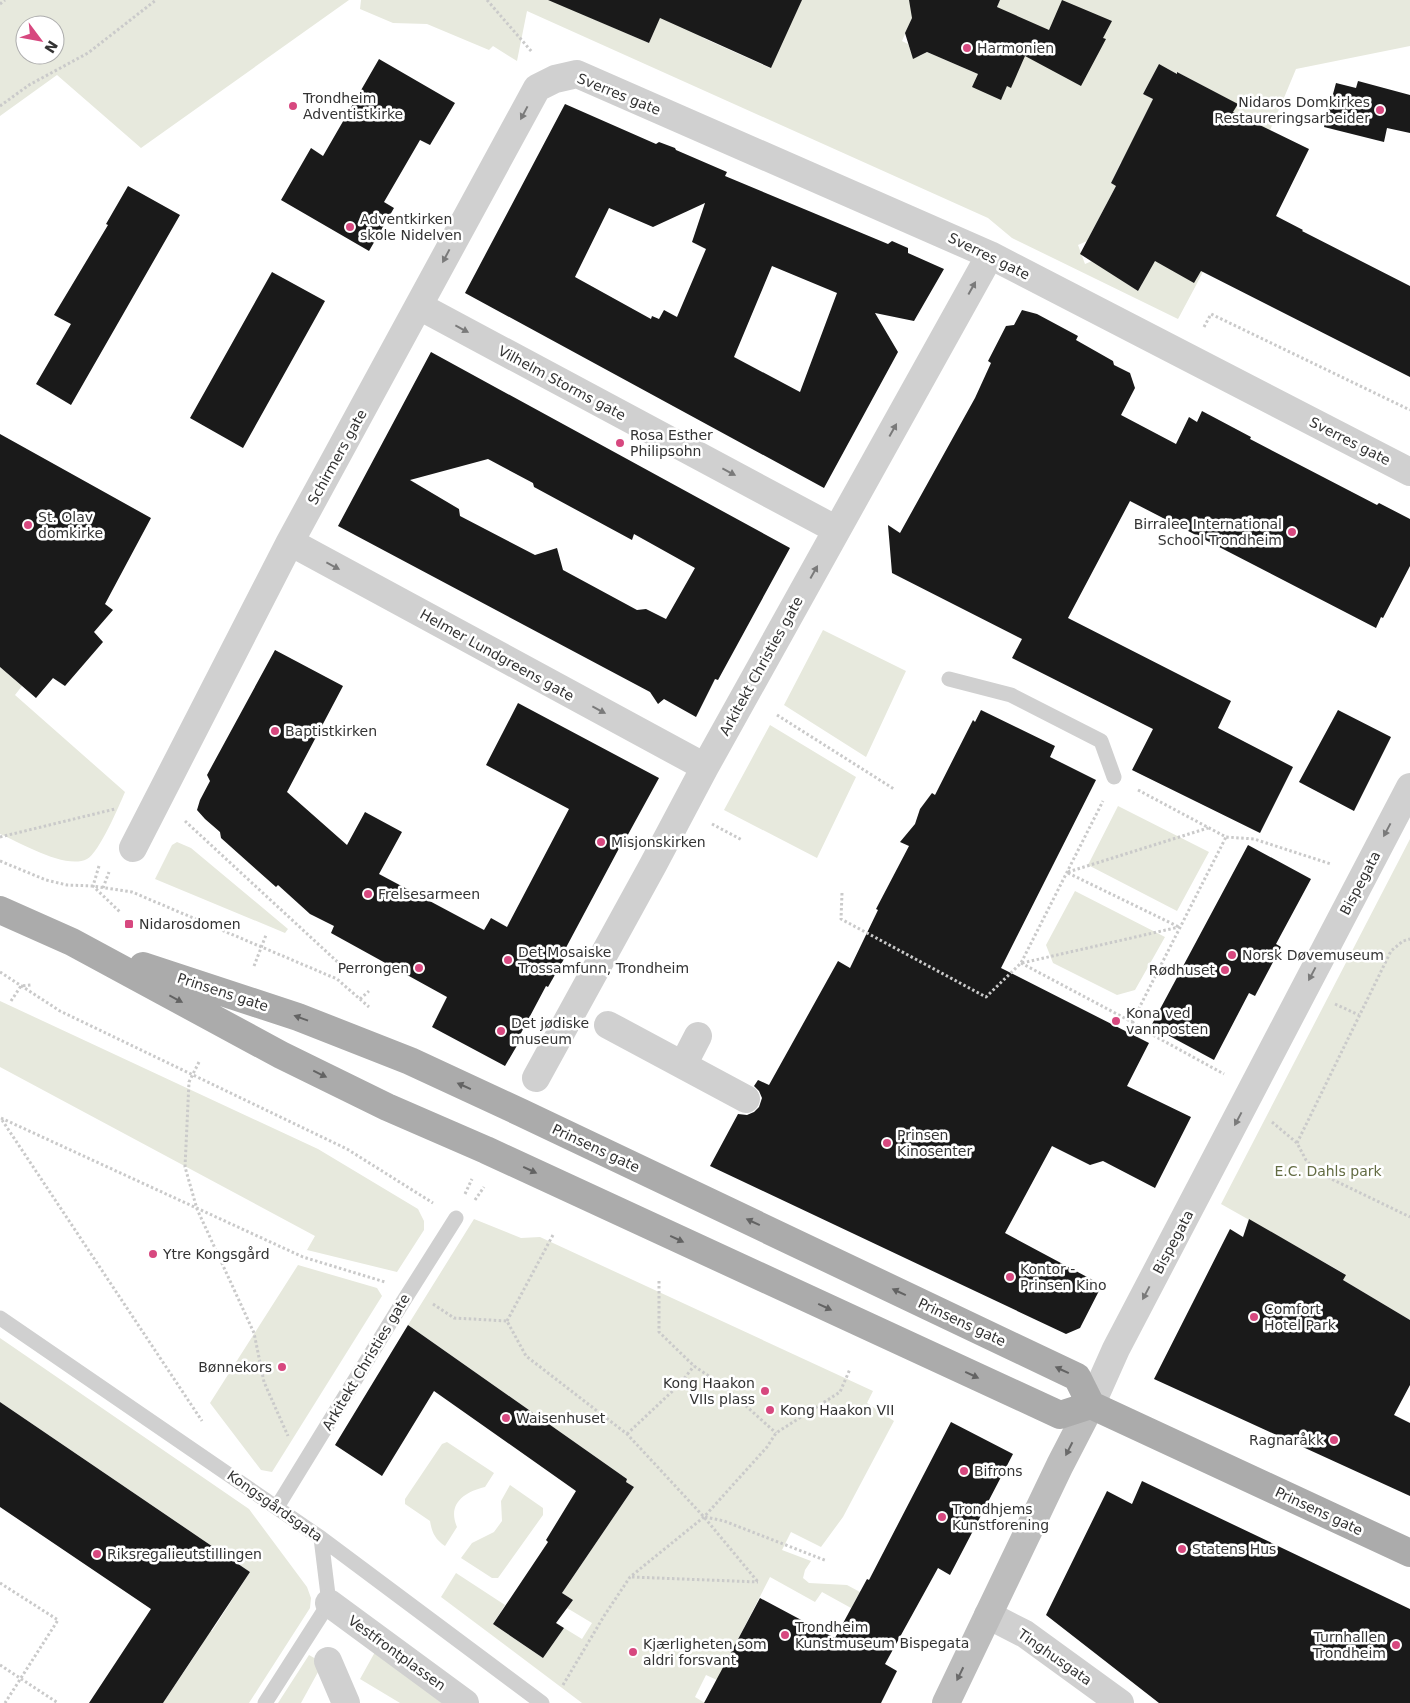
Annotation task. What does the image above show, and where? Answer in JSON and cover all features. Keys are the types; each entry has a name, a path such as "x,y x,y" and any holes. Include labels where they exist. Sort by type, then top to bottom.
{"main road":[{"name":"Prinsens gate","path":"0,910 72,942 281,1055 387,1107 486,1150 1051,1411 1060,1415 1091,1405"},
{"name":"Prinsens gate","path":"72,942 298,1017 419,1065 522,1112 1078,1377 1091,1405 1410,1553"}],"street":[{"name":"Sverres gate","path":"555,79 577,74 990,255 1410,472"},
{"name":"Schirmers gate","path":"133,848 290,542 537,88 555,79"},
{"name":"Arkitekt Christies gate","path":"536,1078 705,767 990,255"},
{"name":"Vilhelm Storms gate","path":"419,306 837,530"},
{"name":"Helmer Lundgreens gate","path":"290,542 705,767"},
{"name":"Bispegata","path":"946,1703 1091,1405 1116,1349 1249,1098 1410,787"},
{"path":"608,1025 746,1099"},
{"path":"683,1065 698,1036"},
{"name":"Vestfrontplassen","path":"329,1603 465,1703"},
{"name":"Tinghusgata","path":"988,1615 1025,1634 1120,1703"},
{"path":"328,1661 346,1703"}],"lane":[{"path":"949,679 1011,695 1100,741 1114,777"},
{"name":"Arkitekt Christies gate","path":"277,1507 410,1289 456,1218"},
{"name":"Kongsgårdsgata","path":"0,1318 321,1538 542,1703"},
{"path":"265,1703 329,1603 321,1538"}],"path":[{"path":"0,4 5,0"},
{"path":"0,106 29,85 88,53 156,0"},
{"path":"487,0 555,79"},
{"path":"1201,332 1211,314 1410,410"},
{"path":"777,715 894,789"},
{"path":"842,893 841,919 986,997 1021,963 1114,777 1226,837 1254,839 1339,866"},
{"path":"0,837 159,797 342,967"},
{"path":"1068,872 1208,828"},
{"path":"1132,1022 1226,837"},
{"path":"0,860 46,880 67,885 93,886 132,892 337,979 372,1010"},
{"path":"93,886 99,866"},
{"path":"1068,872 1180,927"},
{"path":"93,886 122,913"},
{"path":"1021,963 1180,927"},
{"path":"254,966 266,935"},
{"path":"1297,1143 1391,951 1403,941 1410,939"},
{"path":"1021,963 1229,1076 1261,1113 1297,1143 1306,1160 1317,1172 1410,1217"},
{"path":"0,972 60,1011 347,1149 456,1218"},
{"path":"21,986 31,985"},
{"path":"11,1001 21,986"},
{"path":"358,1004 369,991"},
{"path":"199,1062 188,1082 185,1167 197,1209 254,1333 264,1382 302,1467"},
{"path":"0,1118 303,1257 410,1289 454,1318 507,1320"},
{"path":"0,1118 206,1426"},
{"path":"507,1320 554,1233"},
{"path":"659,1281 659,1332 694,1366 725,1387 776,1433"},
{"path":"507,1320 526,1356 627,1434 704,1517 758,1582 630,1577"},
{"path":"627,1434 679,1385 694,1366"},
{"path":"562,1687 604,1616 630,1577 704,1517 767,1447 776,1433 840,1392 850,1370"},
{"path":"704,1517 724,1521 827,1561"},
{"path":"0,1582 58,1620 5,1703"},
{"path":"0,1665 58,1703"}],"green space":[{"path":"0,0 349,0 141,148 57,75 0,116"},
{"path":"361,0 590,0 584,15 649,43 664,8 720,0 703,38 770,68 801,2 797,0 920,0 902,41 908,44 911,52 920,56 927,52 978,74 1001,99 1007,86 997,7 1000,0 1410,0 1410,46 1296,69 1240,196 1178,319 1012,238 988,218 527,11 517,61 493,46 489,50 427,24 393,23 360,9","holes":["1159,65 1177,74 1177,72 1237,104 1207,162 1142,121 1153,99 1143,94","1121,162 1200,176 1138,291 1092,261 1085,264 1078,245 1087,241 1116,186 1111,183"]},
{"path":"823,630 906,671 866,757 784,705"},
{"path":"0,667 22,686 15,695 125,792 103,839 87,859 67,861 56,858 31,849 0,834"},
{"path":"770,725 856,777 817,858 724,810"},
{"path":"1118,806 1209,852 1177,911 1088,865"},
{"name":"E.C. Dahls park","path":"1410,839 1410,1320 1343,1280 1345,1274 1221,1204"},
{"path":"177,842 191,848 288,929 285,933 155,879 172,845"},
{"path":"1075,891 1165,937 1135,990 1117,995 1053,963 1046,945"},
{"path":"0,1001 318,1149 418,1209 424,1221 424,1230 397,1272 307,1250 315,1236 0,1067"},
{"path":"474,1219 521,1238 540,1237 873,1391 867,1403 894,1421 843,1517 821,1547 791,1532 782,1550 811,1561 805,1570 803,1578 809,1583 847,1585 860,1592 851,1608 822,1592 815,1602 770,1577 717,1680 706,1675 695,1697 705,1703 582,1703 441,1597 456,1573 505,1605 493,1624 543,1658 564,1628 582,1639 592,1623 567,1608 573,1600 562,1593 634,1487 626,1482 627,1479 408,1325"},
{"path":"298,1265 377,1288 382,1296 272,1472 261,1470 210,1403"},
{"path":"0,1338 249,1509 307,1587 311,1598 310,1608 249,1703 163,1703 200,1648 209,1630 212,1631 250,1572 0,1402"},
{"path":"447,1442 494,1473 485,1487 470,1492 459,1500 454,1512 457,1527 445,1546 434,1535 430,1521 405,1504 405,1499 442,1444"},
{"path":"510,1485 543,1508 543,1515 498,1578 492,1578 461,1558 472,1543 494,1532 502,1521 501,1501"},
{"path":"375,1652 442,1703 400,1703 360,1679"},
{"path":"309,1655 323,1663 301,1703 278,1703"}],"building":[{"path":"548,0 802,0 771,68 660,18 649,43"},
{"name":"Harmonien","path":"909,0 1000,0 997,7 1049,30 1062,0 1112,21 1103,38 1106,39 1081,86 1025,56 1011,88 1007,86 1001,100 972,87 978,74 927,52 913,59 905,33 912,18"},
{"path":"379,59 455,103 430,145 420,140 384,202 394,208 369,251 281,200 311,148 323,156"},
{"path":"1159,64 1238,104 1233,112 1309,149 1276,216 1410,286 1410,377 1201,271 1194,283 1155,261 1138,291 1080,254 1116,186 1111,183 1153,99 1143,94"},
{"name":"Nidaros Domkirkes Restaureringsarbeider","path":"1358,81 1410,95 1410,133 1387,128 1384,142 1324,127 1336,83 1356,88"},
{"path":"565,104 656,144 659,142 675,148 727,172 725,176 888,244 892,241 908,248 908,253 944,269 914,321 875,313 898,352 824,488 465,293","holes":["705,203 692,242 706,249 677,317 664,310 659,319 652,316 651,319 575,277 609,208 653,227","772,266 837,293 800,392 734,357"]},
{"path":"128,186 180,215 71,405 36,384 71,324 54,315 108,225 106,224"},
{"path":"272,272 325,301 243,448 190,418"},
{"path":"1022,310 1037,314 1078,336 1076,340 1113,361 1114,365 1130,373 1135,388 1121,415 1176,444 1189,417 1197,422 1202,411 1251,437 1250,439 1377,505 1379,503 1410,519 1410,566 1376,628 1130,501 1068,618 1231,701 1218,728 1293,767 1260,833 1132,770 1153,729 1012,658 1022,639 892,573 888,525 900,533 975,398 991,363 988,361 1006,326 1014,325"},
{"path":"431,352 790,548 718,680 715,679 696,717 664,699 658,704 650,692 338,526","holes":["488,459 533,483 534,487 632,540 634,534 695,568 666,619 646,609 637,610 563,570 557,548 535,555 460,516 459,509 410,480"]},
{"path":"0,434 151,518 105,604 113,610 94,632 103,642 65,686 53,678 36,698 0,667"},
{"path":"275,650 343,686 287,792 347,845 365,812 402,832 379,874 484,930 491,918 507,927 569,809 486,765 518,703 659,778 624,839 561,957 564,959 548,987 546,986 520,1035 522,1037 505,1066 432,1027 447,997 331,933 334,926 310,914 278,885 276,887 221,838 220,832 197,810 210,781 207,775"},
{"path":"981,710 1055,746 1050,757 1096,780 1001,968 1149,1043 1127,1086 1191,1117 1155,1188 1103,1161 1090,1165 1052,1146 1005,1233 1102,1285 1080,1328 1066,1334 710,1166 738,1114 747,1115 759,1107 762,1098 754,1086 758,1080 769,1085 838,961 850,968 878,910 876,909 909,846 900,842 915,824 920,809 932,793 935,795 973,720 975,722"},
{"path":"1338,710 1391,737 1354,811 1299,782"},
{"name":"Rødhuset","path":"1248,845 1311,879 1276,944 1281,947 1255,996 1249,993 1214,1060 1151,1026"},
{"path":"1249,1219 1346,1275 1343,1280 1410,1320 1410,1385 1394,1415 1410,1423 1410,1496 1154,1379 1230,1229 1243,1237"},
{"name":"Waisenhuset","path":"408,1325 627,1479 626,1482 634,1487 562,1593 573,1600 556,1623 564,1628 543,1658 493,1624 548,1542 546,1540 576,1491 434,1391 382,1476 335,1445"},
{"path":"0,1402 250,1572 163,1703 89,1703 151,1609 0,1507"},
{"path":"951,1422 1013,1454 950,1575 938,1568 885,1664 897,1671 881,1703 704,1703 760,1598 835,1638 867,1579 869,1580"},
{"name":"Statens Hus","path":"1142,1481 1410,1609 1410,1703 1159,1703 1046,1615 1107,1491 1132,1504"}],"place":[{"name":"Harmonien","path":"967,48"},
{"name":"Trondheim Adventistkirke","path":"293,106"},
{"name":"Nidaros Domkirkes Restaureringsarbeider","path":"1380,110"},
{"name":"Adventkirken skole Nidelven","path":"350,227"},
{"name":"Rosa Esther Philipsohn","path":"620,443"},
{"name":"St. Olav domkirke","path":"28,525"},
{"name":"Birralee International School Trondheim","path":"1292,532"},
{"name":"Baptistkirken","path":"275,731"},
{"name":"Misjonskirken","path":"601,842"},
{"name":"Frelsesarmeen","path":"368,894"},
{"name":"Nidarosdomen","path":"129,924"},
{"name":"Norsk Døvemuseum","path":"1232,955"},
{"name":"Det Mosaiske Trossamfunn, Trondheim","path":"508,960"},
{"name":"Perrongen","path":"419,968"},
{"name":"Rødhuset","path":"1225,970"},
{"name":"Kona ved vannposten","path":"1116,1021"},
{"name":"Det jødiske museum","path":"501,1031"},
{"name":"Prinsen Kinosenter","path":"887,1143"},
{"name":"Ytre Kongsgård","path":"153,1254"},
{"name":"Kontor - Prinsen Kino","path":"1010,1277"},
{"name":"Comfort Hotel Park","path":"1254,1317"},
{"name":"Bønnekors","path":"282,1367"},
{"name":"Kong Haakon VIIs plass","path":"765,1391"},
{"name":"Kong Haakon VII","path":"770,1410"},
{"name":"Waisenhuset","path":"506,1418"},
{"name":"Ragnaråkk","path":"1334,1440"},
{"name":"Bifrons","path":"964,1471"},
{"name":"Trondhjems Kunstforening","path":"942,1517"},
{"name":"Statens Hus","path":"1182,1549"},
{"name":"Riksregalieutstillingen","path":"97,1554"},
{"name":"Trondheim Kunstmuseum Bispegata","path":"785,1635"},
{"name":"Turnhallen Trondheim","path":"1396,1645"},
{"name":"Kjærligheten som aldri forsvant","path":"633,1652"}]}
